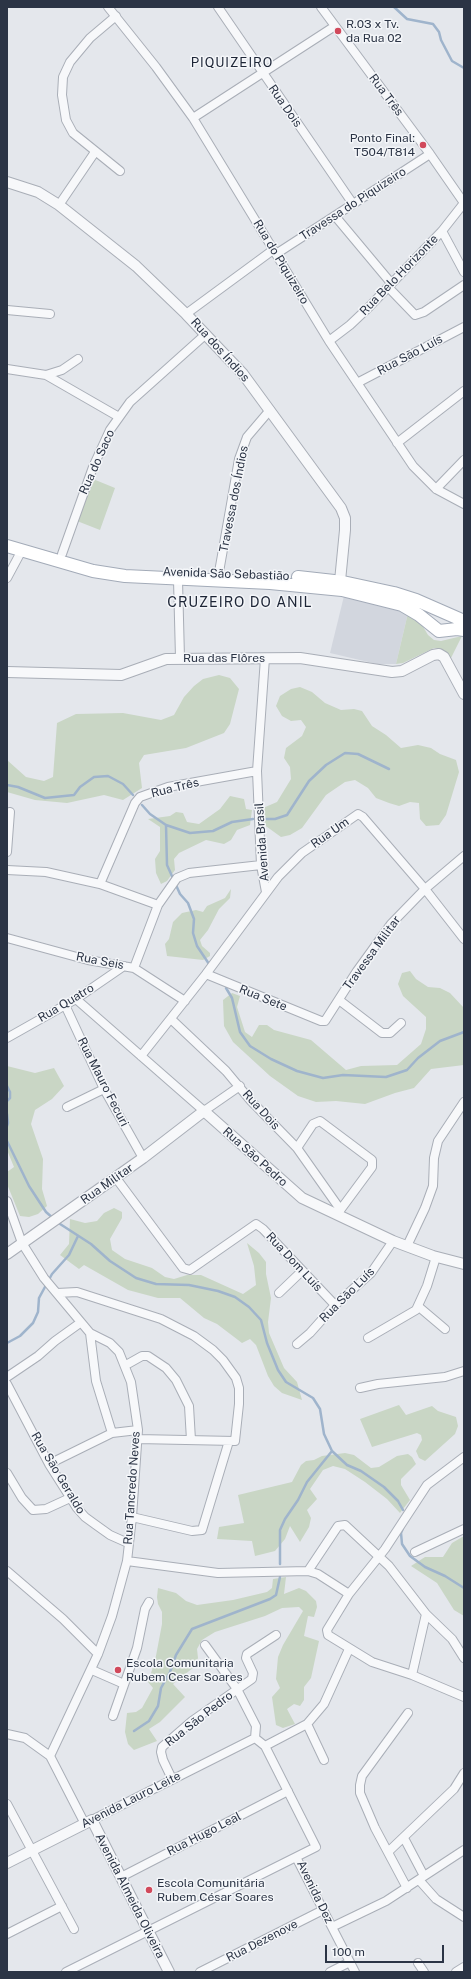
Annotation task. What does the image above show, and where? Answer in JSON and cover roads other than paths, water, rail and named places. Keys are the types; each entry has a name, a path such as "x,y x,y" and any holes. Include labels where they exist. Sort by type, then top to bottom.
{"main road":[{"name":"Avenida São Sebastião","path":"7,540 130,569 170,572 219,572 340,581 394,593 416,600 464,621"},
{"name":"Avenida São Sebastião","path":"7,546 93,570 125,576 178,580 270,583 342,590 402,605 439,629"},
{"path":"439,629 450,627 451,620 444,612 437,612 432,616 431,622 439,629 464,630"}],"street":[{"name":"Rua do Piquizeiro","path":"108,7 193,118 329,341 413,466 436,489 464,504"},
{"name":"Rua Dois","path":"218,7 262,73 354,204"},
{"name":"Rua Três","path":"321,7 430,154 464,203"},
{"path":"116,16 78,51 70,62 63,77 62,95 66,120 73,133 120,171"},
{"path":"193,118 334,26"},
{"path":"59,205 95,152"},
{"name":"Travessa do Piquizeiro","path":"186,314 275,252 354,204 430,154"},
{"name":"Rua dos Índios","path":"7,182 38,192 59,205 136,266 206,334 243,374 341,508 345,530 340,581"},
{"name":"Rua Belo Horizonte","path":"329,341 350,325 390,285 442,231 464,203"},
{"path":"335,216 415,315 424,312 464,285"},
{"path":"442,231 464,272"},
{"path":"7,310 50,314"},
{"name":"Rua São Luís","path":"357,384 464,327"},
{"name":"Rua do Saco","path":"62,554 93,468 110,430 130,402 206,334"},
{"path":"46,375 62,370 78,360"},
{"path":"7,369 46,375 119,417"},
{"path":"397,443 464,391"},
{"name":"Travessa dos Índios","path":"219,572 239,459 247,437 270,410"},
{"path":"436,489 464,460"},
{"path":"7,578 22,550"},
{"path":"178,580 180,658"},
{"name":"Rua das Flôres","path":"7,672 121,674 166,659 180,658 300,658 392,672 402,671 433,655 439,654 444,657 464,694"},
{"name":"Avenida Brasil","path":"141,1056 206,974 266,892 261,865 257,771 265,658"},
{"name":"Rua Três","path":"100,884 135,803 140,797 168,787 257,771"},
{"path":"7,852 10,812"},
{"name":"Rua Um","path":"266,892 302,853 358,814 363,817 425,889"},
{"name":"Travessa Militar","path":"321,1022 328,1019 356,971 391,924 425,889 464,856"},
{"path":"134,968 158,905 177,878 189,873 261,865"},
{"path":"7,870 46,872 100,884 158,905"},
{"path":"425,889 464,938"},
{"name":"Rua Seis","path":"7,938 88,960 134,968 185,1001"},
{"name":"Rua Quatro","path":"7,1038 76,999 124,966"},
{"name":"Rua Sete","path":"206,974 321,1022"},
{"name":"Rua São Pedro","path":"76,999 297,1194 314,1204 339,1211 393,1241 436,1257 464,1264"},
{"path":"339,1000 382,1033 390,1033 401,1023"},
{"name":"Rua Mauro Fecuri","path":"65,1005 104,1089 143,1158"},
{"name":"Rua Dois","path":"171,1019 226,1071 297,1148 339,1211"},
{"path":"204,1111 240,1086"},
{"path":"67,1107 104,1089"},
{"path":"407,1246 425,1208 432,1186 434,1158 438,1141 463,1106"},
{"name":"Rua Militar","path":"7,1254 116,1178 204,1111"},
{"path":"297,1148 313,1124 320,1121 372,1160 372,1167 339,1211"},
{"name":"Rua Dom Luís","path":"116,1178 187,1270 193,1268 256,1224 263,1229 335,1305"},
{"name":"Rua Tancredo Neves","path":"7,1201 22,1243 44,1278 80,1323 90,1333 115,1346 126,1365 131,1382 138,1434 127,1561 112,1616 92,1670 50,1756"},
{"name":"Rua São Luís","path":"297,1344 310,1333 335,1305 371,1273 393,1241"},
{"path":"368,1338 412,1314 419,1307 436,1257"},
{"path":"279,1293 302,1271"},
{"path":"54,1290 77,1292 154,1316 177,1326 213,1350 230,1369 239,1388 232,1441 204,1528 199,1531 132,1517"},
{"path":"419,1307 446,1329"},
{"path":"7,1377 38,1356 55,1341 80,1323"},
{"path":"90,1333 96,1382 112,1433"},
{"path":"126,1365 142,1356 148,1356 166,1368 176,1380 189,1406 191,1440"},
{"path":"360,1388 378,1384 445,1377 464,1371"},
{"name":"Rua São Geraldo","path":"7,1384 49,1464 70,1498 85,1518 110,1535 128,1543"},
{"path":"49,1464 112,1433 138,1434 191,1440 232,1441"},
{"path":"464,1457 426,1485 380,1556 349,1594 327,1630 328,1635 349,1649 385,1667 412,1675 464,1696"},
{"path":"7,1473 22,1498 33,1510 46,1509 70,1498"},
{"path":"308,1571 338,1526 345,1525 380,1556 426,1614 452,1639 464,1658"},
{"path":"415,1552 464,1529"},
{"path":"127,1561 218,1573 308,1571 318,1574 349,1594"},
{"path":"7,1571 63,1619 98,1654"},
{"path":"113,1716 137,1648 145,1609 149,1602"},
{"path":"412,1675 426,1614"},
{"name":"Rua São Pedro","path":"172,1780 160,1752 162,1747 192,1721 252,1679 253,1674 246,1658 247,1654 276,1635"},
{"path":"205,1645 237,1689 256,1726 255,1738"},
{"path":"265,1746 307,1724 324,1704 349,1649"},
{"path":"92,1670 124,1684"},
{"path":"407,1888 372,1821 360,1793 360,1785 362,1776 408,1713"},
{"path":"307,1724 324,1760"},
{"path":"7,1734 25,1738 50,1756 88,1822"},
{"name":"Avenida Dez","path":"255,1738 265,1746 316,1847 296,1857 355,1972"},
{"name":"Avenida Lauro Leite","path":"7,1862 255,1738"},
{"path":"388,1852 454,1789 464,1773"},
{"name":"Rua Hugo Leal","path":"121,1877 288,1791"},
{"path":"7,1804 74,1929"},
{"name":"Avenida Almeida Oliveira","path":"88,1822 121,1877 168,1972"},
{"path":"404,1838 422,1878 436,1899 464,1917"},
{"path":"332,1927 386,1901 464,1850"},
{"path":"66,1972 296,1857"},
{"path":"7,1934 62,1906"},
{"name":"Rua Dezenove","path":"200,1972 323,1910"},
{"path":"330,1972 350,1962"},
{"path":"418,1963 424,1972"},
{"path":"456,1972 464,1967"}],"waterway":[{"path":"394,7 407,19 433,24 439,32 441,40 452,61 464,68"},
{"path":"266,819 275,819 287,815 309,781 326,765 345,753 358,754 389,769"},
{"path":"7,785 18,787 45,798 74,795 80,787 94,777 108,776 123,784 133,795"},
{"path":"142,805 150,814 166,825 190,833 213,831 232,822 253,819"},
{"path":"166,825 167,865 180,894 188,903 194,919 193,933 197,946 209,964"},
{"path":"226,988 232,998 240,1032 250,1046 271,1059 297,1071 323,1078 343,1075 386,1077 407,1070 418,1058 440,1041 464,1032"},
{"path":"7,1086 10,1092 10,1098 7,1101"},
{"path":"7,1114 7,1126"},
{"path":"7,1141 29,1186 46,1212 54,1219"},
{"path":"57,1222 91,1244 110,1261 136,1278 156,1284 189,1285 218,1291 235,1297 249,1307 261,1320 267,1343 278,1370 286,1382 313,1398 320,1409 324,1434 332,1451 347,1465 361,1471 384,1487 398,1501 403,1510"},
{"path":"7,1343 20,1336 33,1323 38,1312 39,1298 52,1274 69,1255 78,1236"},
{"path":"280,1564 280,1530 285,1519 298,1500 307,1482 332,1451"},
{"path":"403,1528 401,1533 402,1544 410,1556 425,1567 445,1576 464,1588"},
{"path":"134,1731 149,1721 158,1706 161,1688 170,1672 176,1655 192,1629 270,1599 276,1595 280,1577"}],"place":[{"name":"R.03 x Tv. da Rua 02","path":"338,31"},
{"name":"Ponto Final: T504/T814","path":"423,145"},
{"name":"Escola Comunitaria Rubem Cesar Soares","path":"118,1670"},
{"name":"Escola Comunitária Rubem César Soares","path":"149,1890"}],"district":[{"name":"PIQUIZEIRO","path":"232,63"},
{"name":"CRUZEIRO DO ANIL","path":"240,603"}]}
